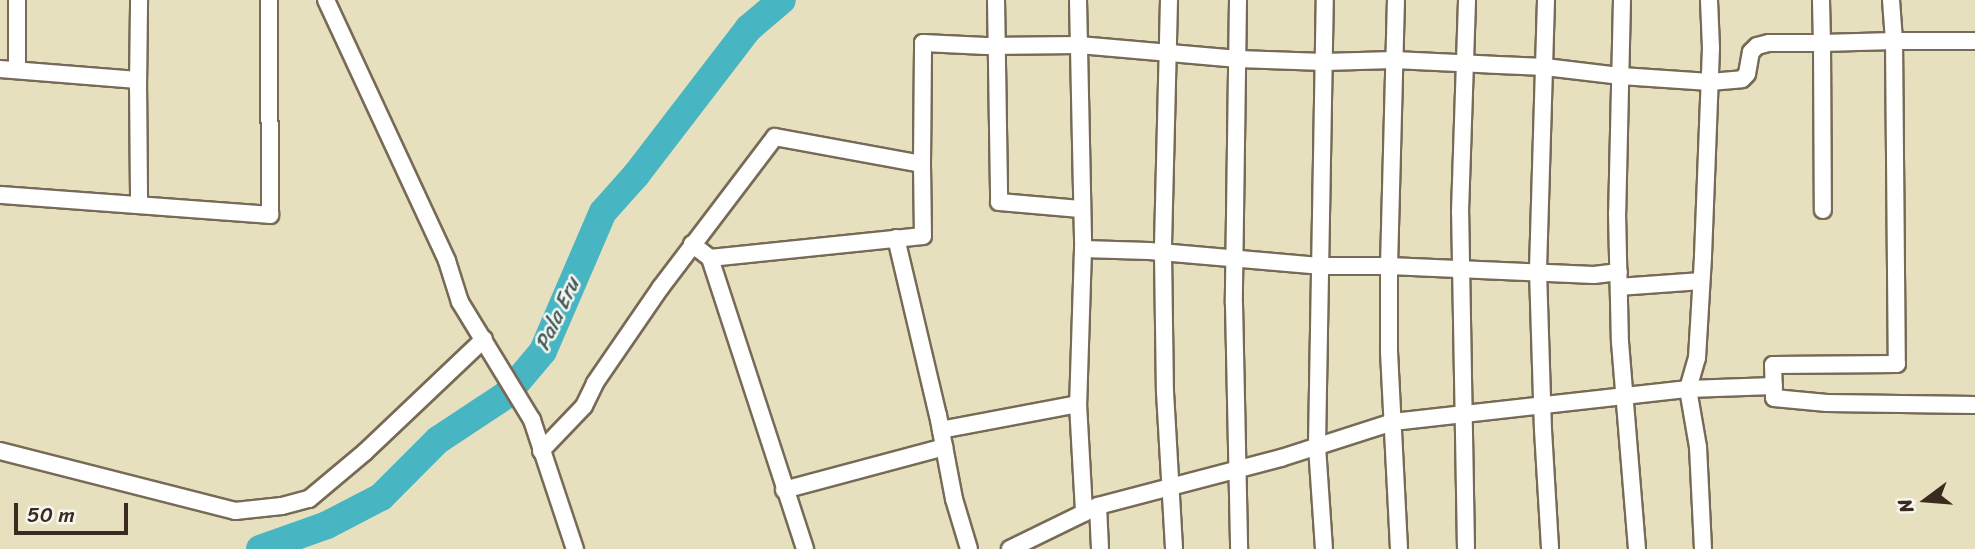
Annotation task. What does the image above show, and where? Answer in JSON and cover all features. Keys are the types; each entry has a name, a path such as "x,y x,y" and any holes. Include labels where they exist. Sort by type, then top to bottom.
{"street":[{"path":"17,0 17,70"},
{"path":"138,91 139,0"},
{"path":"0,195 270,215 269,0"},
{"path":"326,0 447,261 460,302 532,420 575,549"},
{"path":"996,0 999,202 1081,209"},
{"path":"1078,0 1083,249 1077,404 1091,510 1100,549"},
{"path":"1169,0 1163,253 1169,486 1174,549"},
{"path":"1238,0 1235,257 1239,549"},
{"path":"1324,549 1317,445 1325,0"},
{"path":"1396,0 1389,266 1399,549"},
{"path":"1466,549 1460,212 1467,65 1467,0"},
{"path":"1546,0 1538,271 1550,549"},
{"path":"1622,0 1617,213 1637,549"},
{"path":"1703,549 1698,447 1688,389 1697,358 1710,82 1709,0"},
{"path":"1821,0 1823,211"},
{"path":"1891,0 1894,41 1897,364 1773,365 1774,398 1827,403 1975,405"},
{"path":"710,258 923,236 922,43 1079,45 1238,59 1324,62 1394,60 1545,67 1710,82 1742,79 1747,74 1751,52 1769,43 1975,41"},
{"path":"0,69 138,80 139,205"},
{"path":"541,451 584,406 595,383 692,244 775,137 922,164"},
{"path":"896,238 941,430 954,499 969,549"},
{"path":"692,244 710,258 805,549"},
{"path":"1083,249 1235,257 1319,265 1538,271 1594,275 1619,280 1701,281"},
{"path":"0,451 235,511 282,506 309,499 365,452 484,340"},
{"path":"1018,547 1091,510 1393,422 1688,389 1774,386"},
{"path":"941,430 1077,404"},
{"path":"784,490 944,447"}],"waterway":[{"name":"Pala Eru","path":"260,549 327,525 381,497 438,440 506,395 543,351 603,212 636,175 749,28 782,0"}]}
